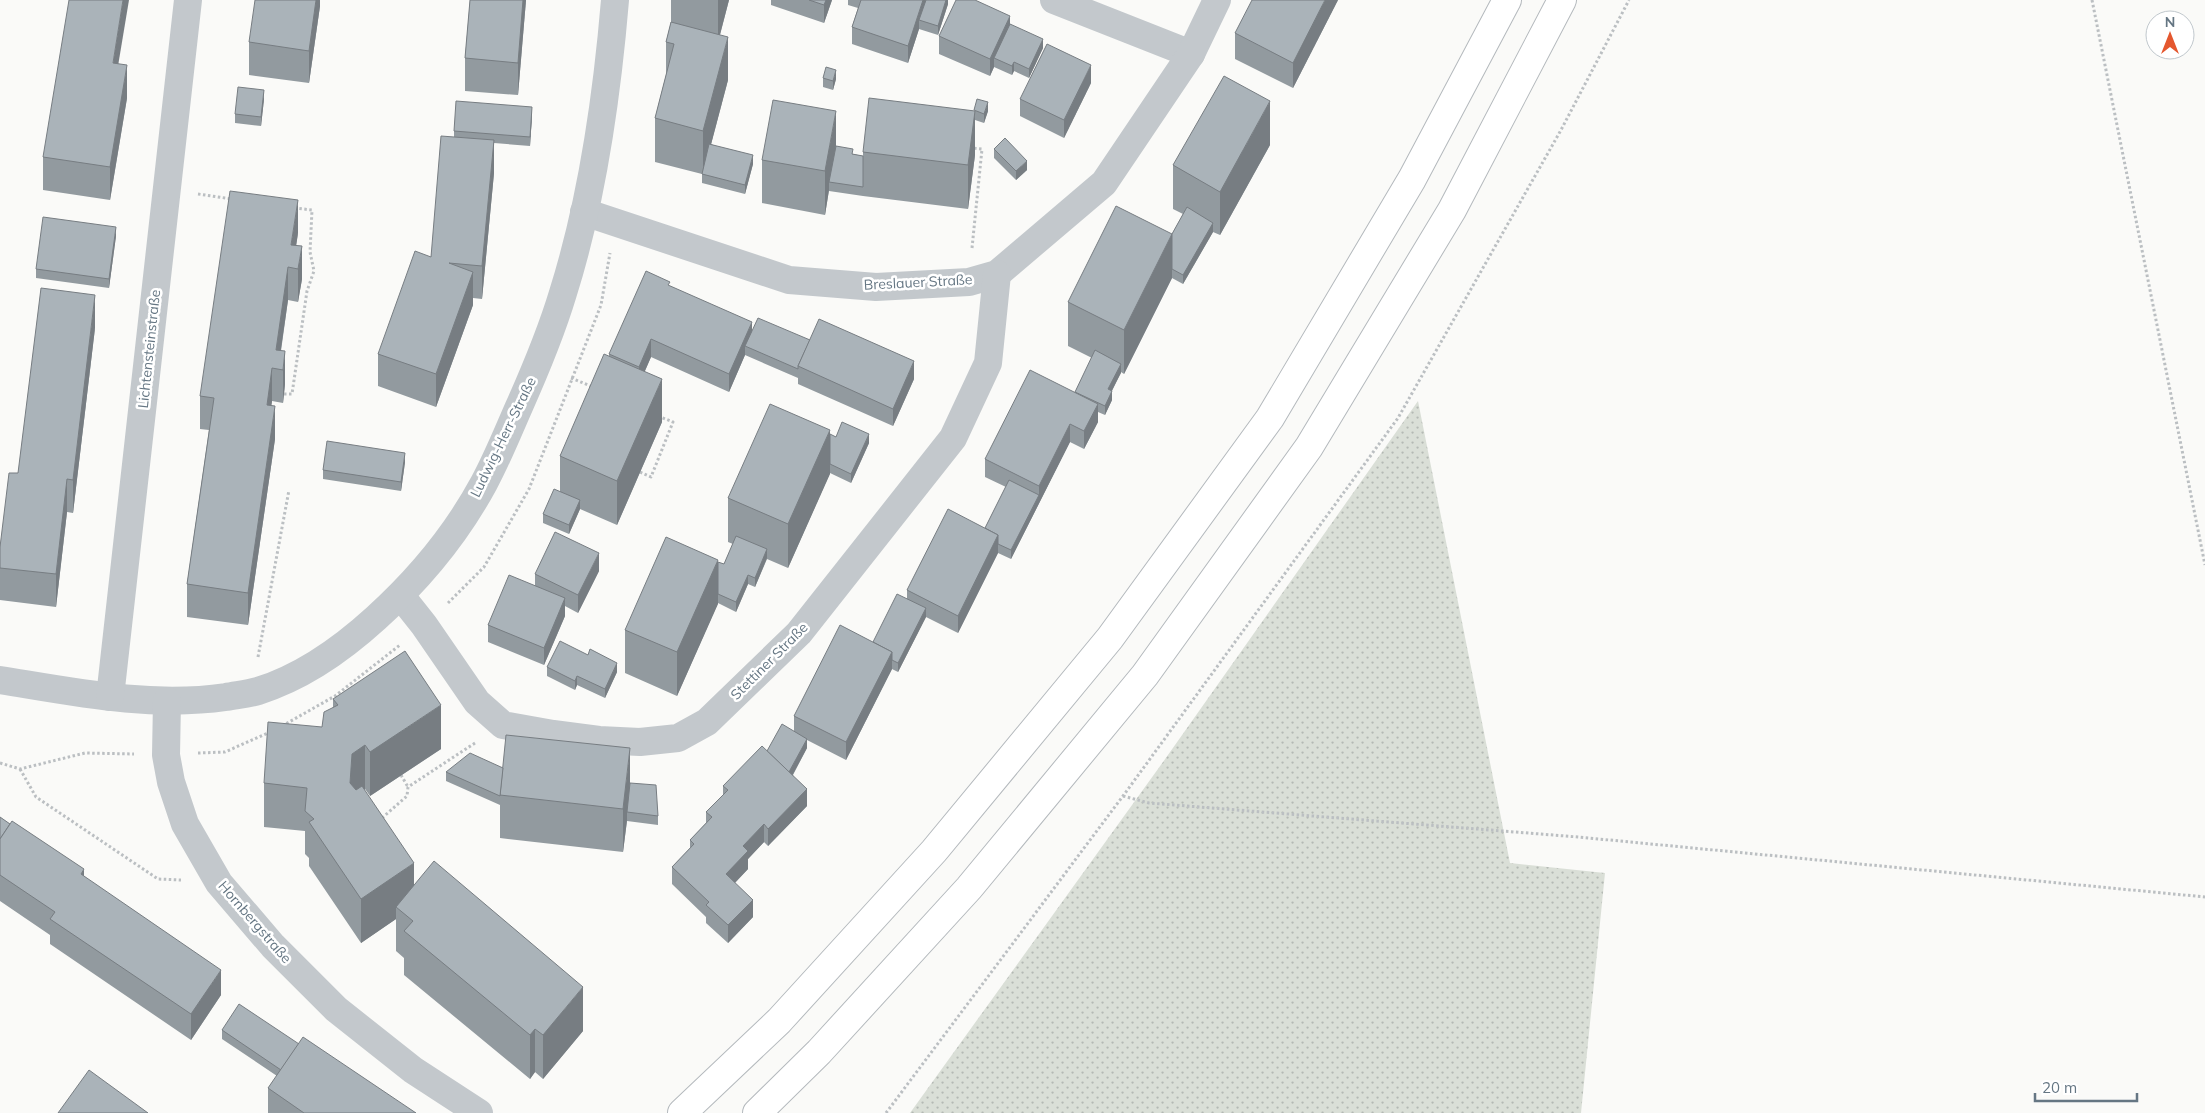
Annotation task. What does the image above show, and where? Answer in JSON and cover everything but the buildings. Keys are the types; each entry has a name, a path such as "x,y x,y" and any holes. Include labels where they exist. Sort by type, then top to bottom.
{"highway":[{"path":"682,1113 779,1021 934,851 1110,638 1270,418 1412,179 1507,0"},
{"path":"757,1113 818,1052 970,888 1145,675 1309,447 1452,210 1562,0"}],"street":[{"name":"Lichtensteinstraße","path":"110,697 188,0"},
{"name":"Ludwig-Herr-Straße","path":"167,701 210,699 256,692 292,678 348,643 400,596 454,530 483,484 538,363 564,292 584,212 603,103 615,0"},
{"path":"1054,0 1191,54"},
{"name":"Breslauer Straße","path":"584,212 790,280 876,287 969,282 997,274 1104,183 1191,54 1217,0"},
{"name":"Stettiner Straße","path":"503,725 599,740 640,742 678,738 707,722 799,633 953,438 988,363 997,274"},
{"path":"400,596 424,625 477,702 503,725"},
{"path":"0,680 110,697 167,701"},
{"name":"Hornbergstraße","path":"167,701 166,755 171,782 185,824 219,882 273,946 336,1009 413,1070 479,1113"}],"path":[{"path":"886,1113 1123,796 1398,418 1561,130 1629,0"},
{"path":"2092,0 2205,566"},
{"path":"963,146 982,149 969,282"},
{"path":"167,190 234,199"},
{"path":"284,394 292,394 307,291 314,271 310,252 312,210 292,208"},
{"path":"300,291 307,291"},
{"path":"538,363 600,390"},
{"path":"640,472 651,477 672,422 654,414"},
{"path":"256,692 258,657 289,490"},
{"path":"250,659 266,654"},
{"path":"408,787 503,725"},
{"path":"0,763 20,769 85,753 166,755"},
{"path":"20,769 36,797 158,878 219,882"},
{"path":"374,816 381,817 407,796 408,787 401,775"},
{"path":"1123,796 1149,803 1578,837 2205,897"},
{"path":"381,817 386,825"}],"shaded area":[{"path":"1418,401 1510,863 1605,873 1581,1113 910,1113 1163,762"}]}
